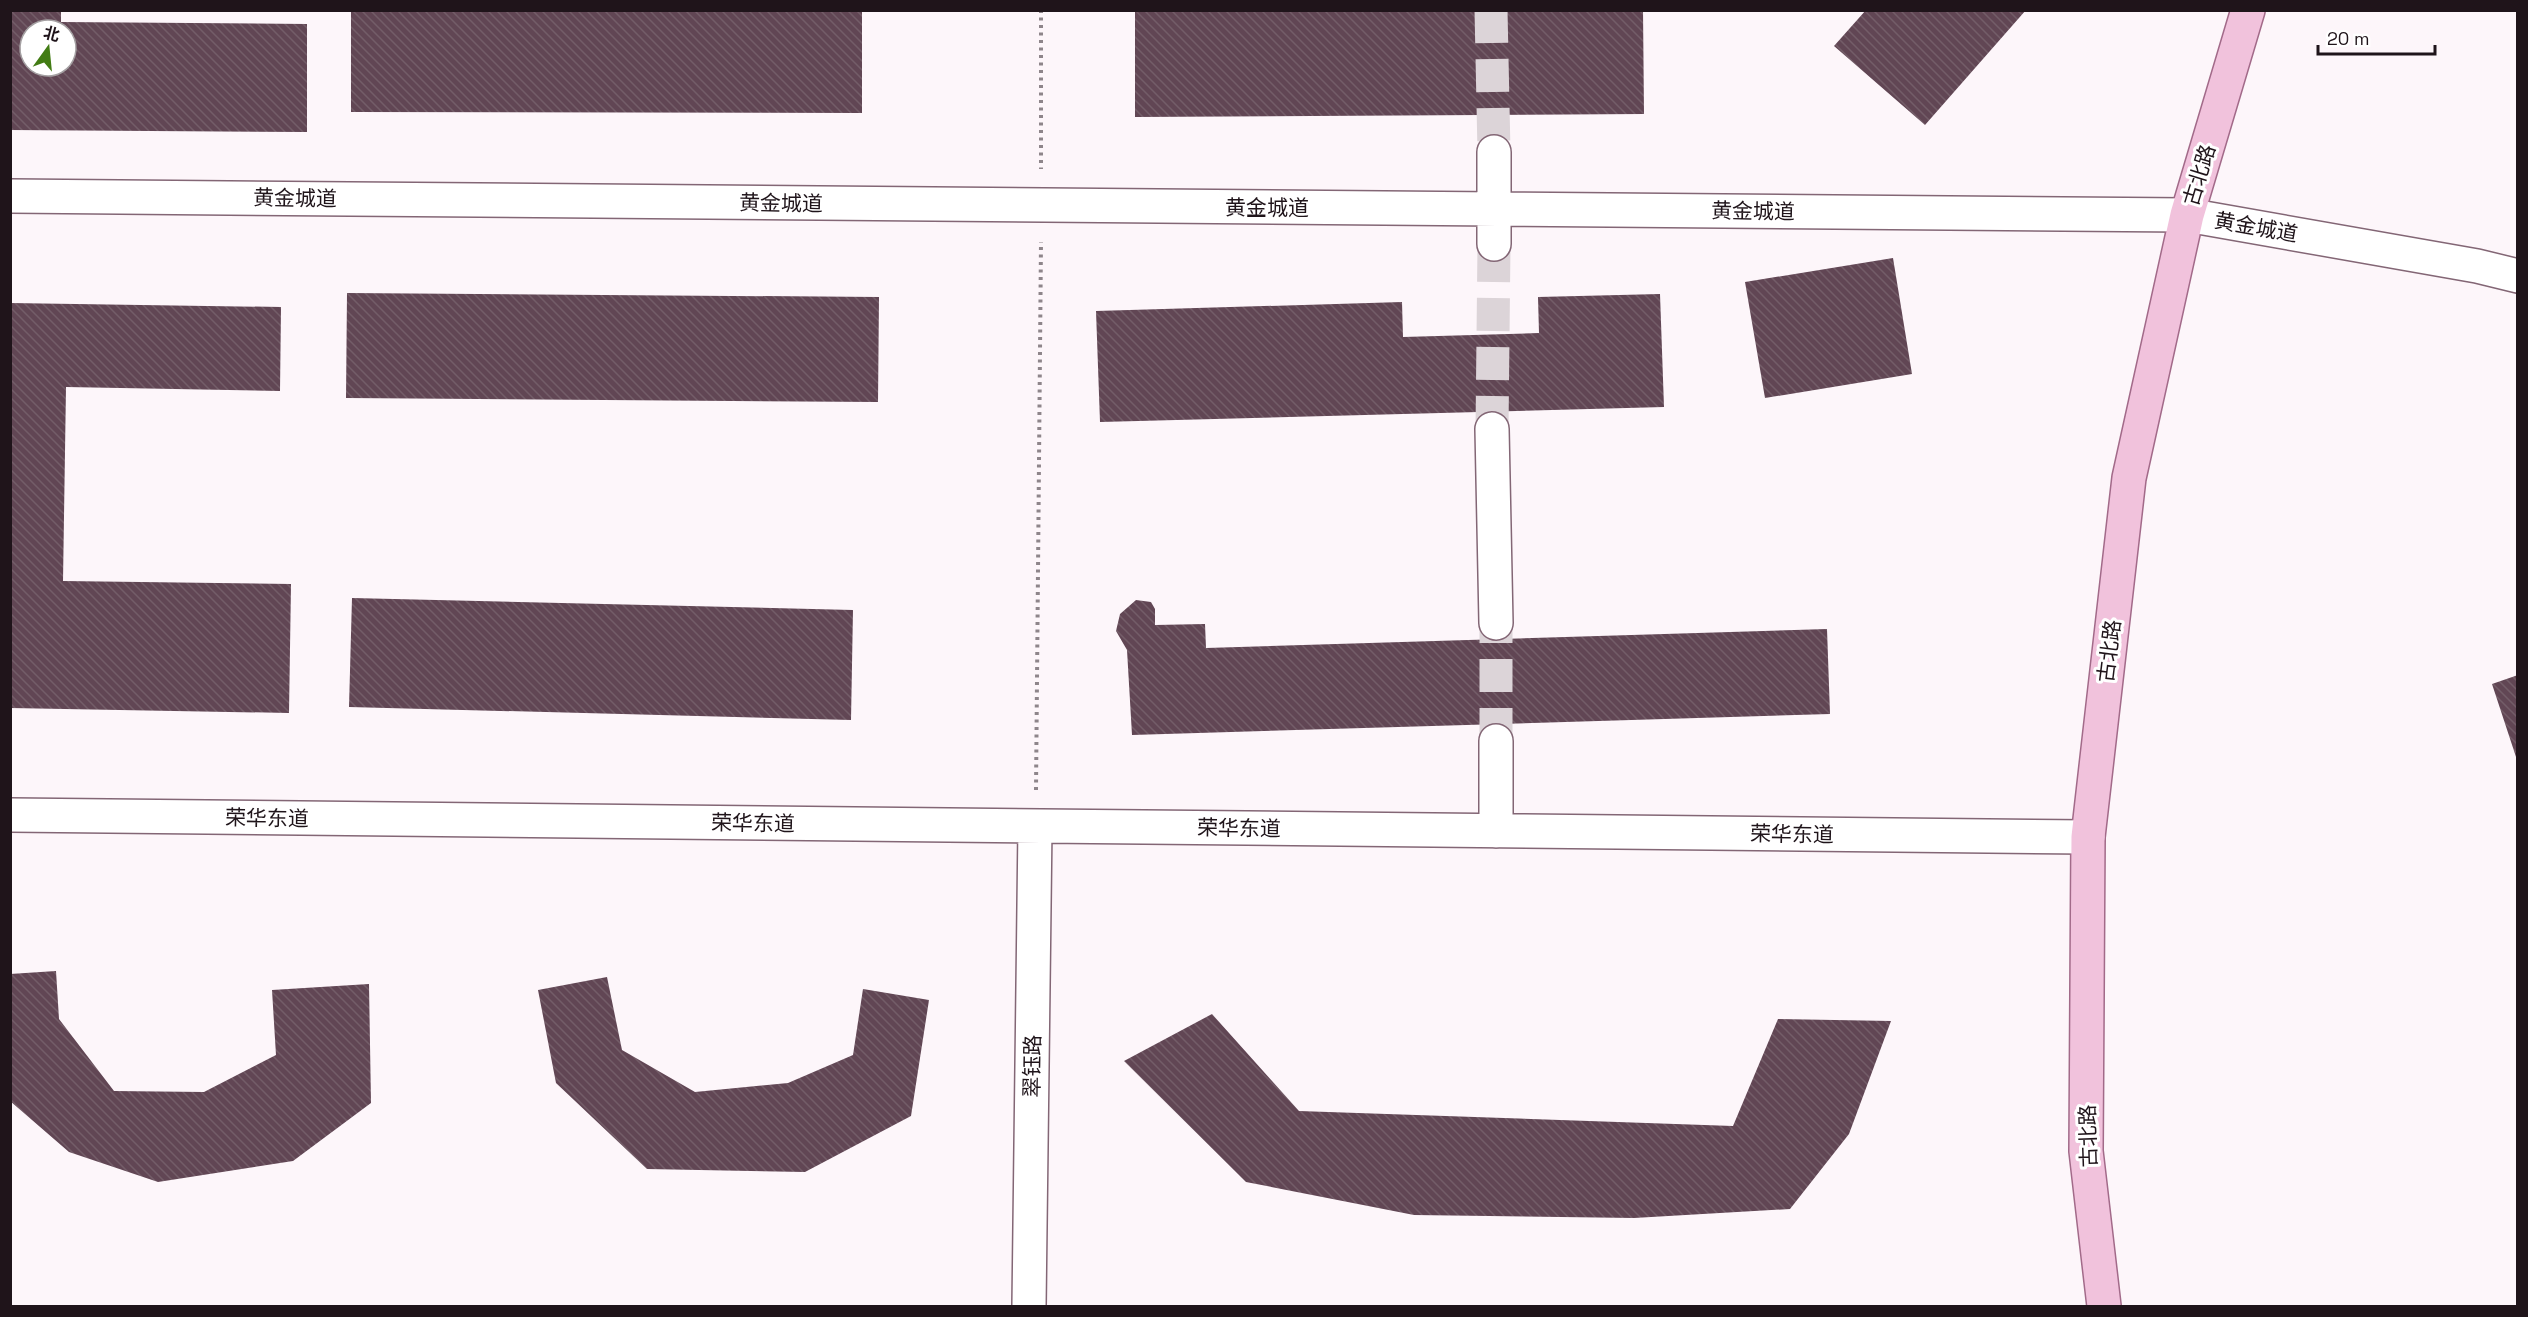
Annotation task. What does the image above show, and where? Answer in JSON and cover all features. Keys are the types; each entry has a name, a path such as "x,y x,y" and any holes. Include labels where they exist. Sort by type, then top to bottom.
{"main road":[{"name":"古北路","path":"2104,1306 2086,1151 2088,837 2130,478 2187,216 2248,10"}],"street":[{"path":"1494,152 1494,244"},
{"name":"黄金城道","path":"10,196 2187,216 2477,266 2517,276"},
{"path":"1492,429 1496,623"},
{"path":"1496,741 1496,831"},
{"name":"荣华东道","path":"10,815 2088,837"},
{"name":"翠钰路","path":"1029,1306 1035,826"}],"path":[{"path":"1035,826 1041,10"}],"building":[{"path":"10,10 61,10 61,18 18,18 18,78 78,78 78,22 307,24 307,132 10,130"},
{"path":"351,10 862,10 862,113 351,112"},
{"path":"1135,10 1643,10 1644,114 1135,117"},
{"path":"1866,10 2026,10 1925,125 1834,46"},
{"path":"1893,258 1912,374 1765,398 1745,282"},
{"path":"347,293 879,297 878,402 346,398"},
{"path":"1660,294 1664,407 1100,422 1096,311 1402,302 1403,337 1539,333 1538,297"},
{"path":"10,303 281,307 280,391 66,387 63,581 291,584 289,713 10,708"},
{"path":"352,598 853,610 851,720 349,707"},
{"path":"1136,600 1151,602 1155,609 1155,625 1205,624 1206,648 1827,629 1830,714 1132,735 1127,650 1116,631 1120,614"},
{"path":"2518,675 2518,760 2517,760 2492,684"},
{"path":"56,971 59,1019 114,1091 204,1092 276,1055 272,990 369,984 371,1103 293,1161 158,1182 69,1152 10,1101 10,974"},
{"path":"607,977 622,1050 695,1092 788,1083 853,1055 863,989 929,1000 911,1116 805,1172 647,1169 556,1083 538,990"},
{"path":"1212,1014 1299,1111 1733,1126 1778,1019 1891,1021 1849,1134 1790,1209 1634,1218 1414,1215 1246,1182 1124,1061"}],"tunnel":[{"path":"1491,10 1494,152"},
{"path":"1492,429 1494,244"},
{"path":"1496,623 1496,741"}]}
